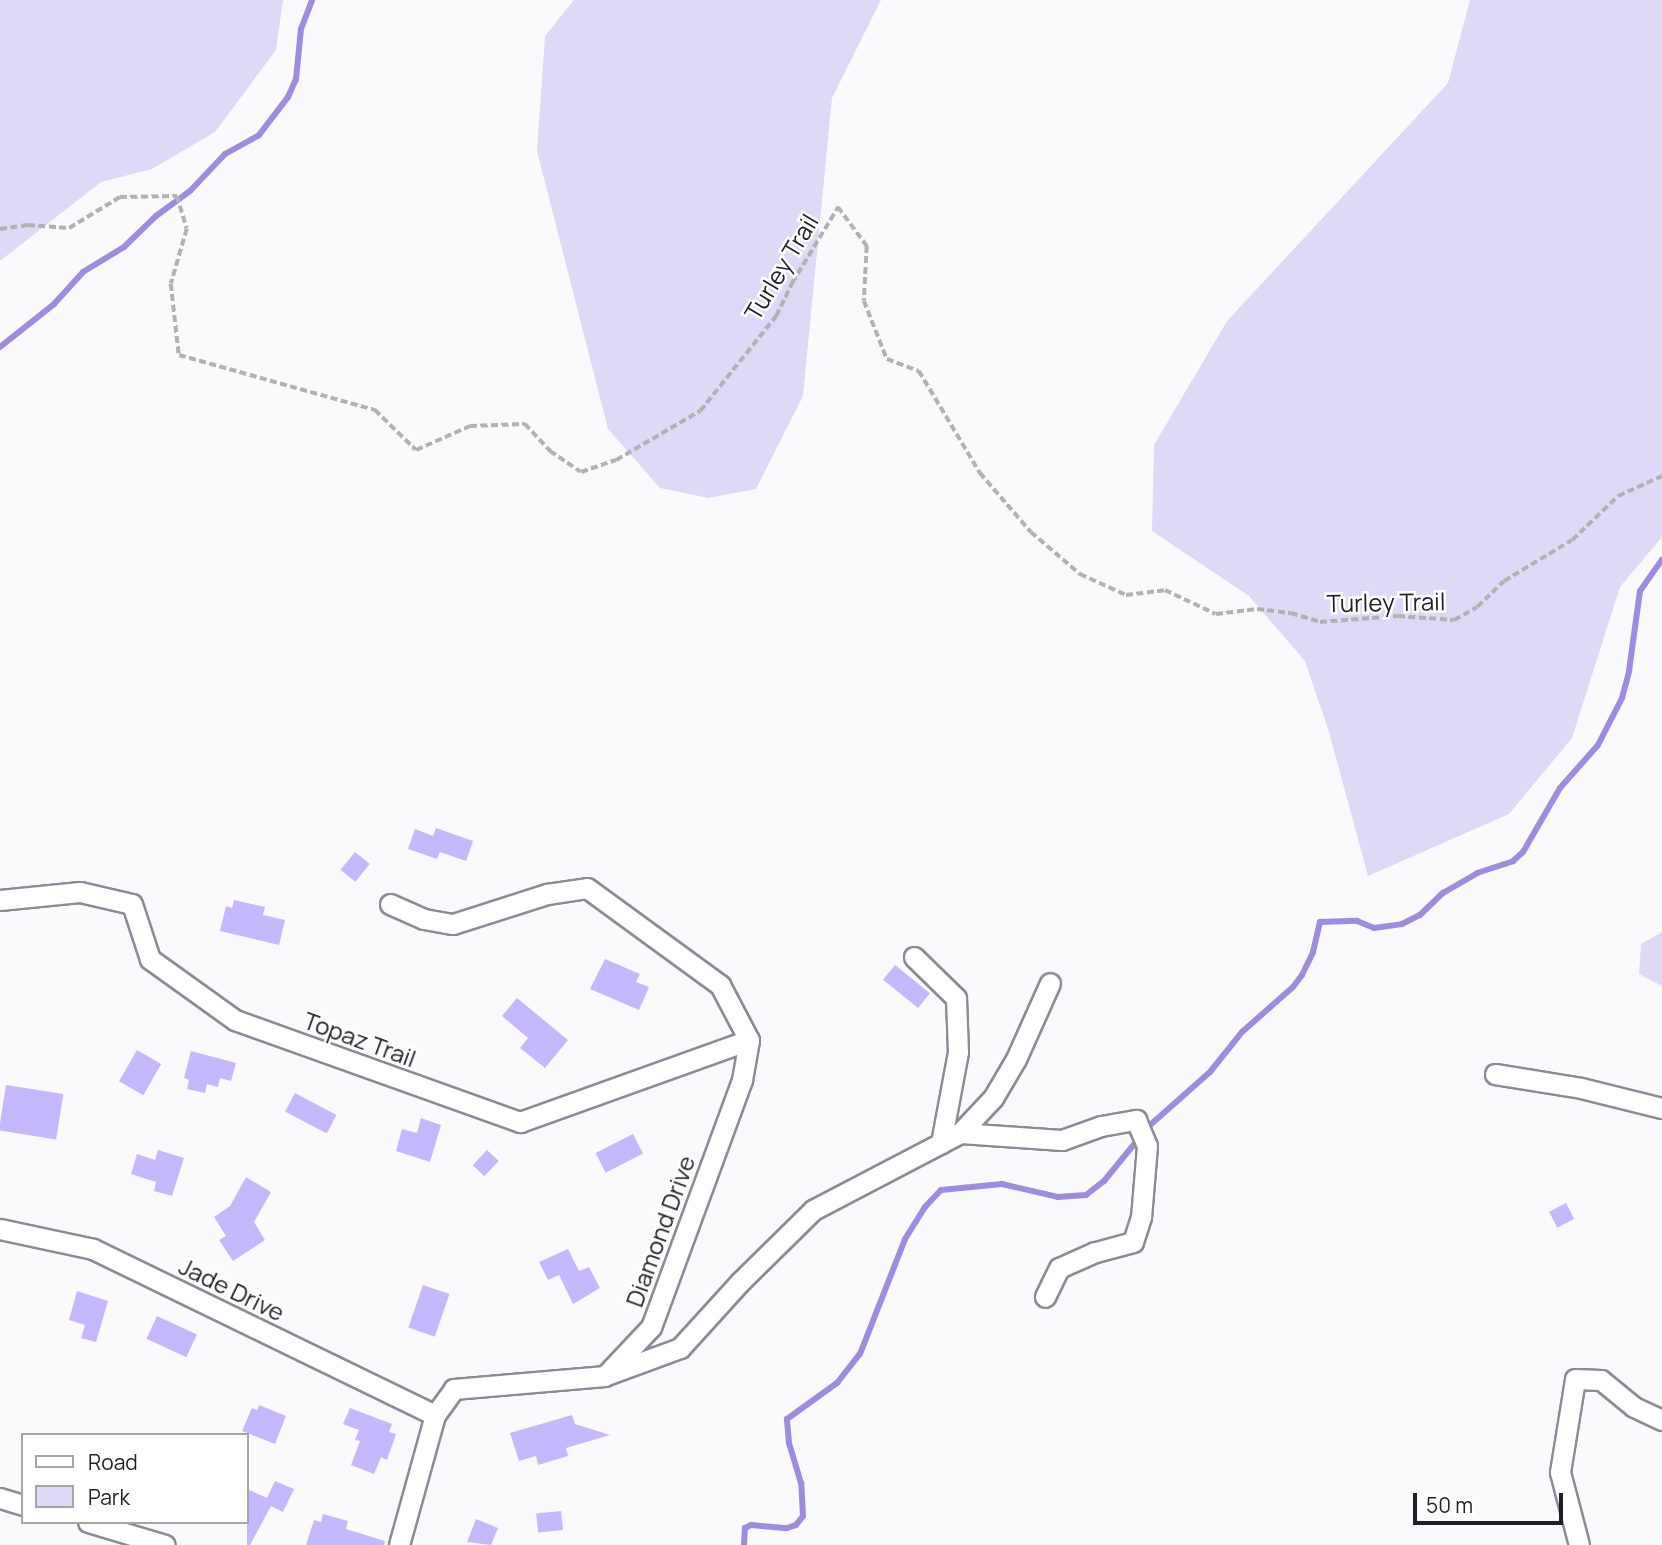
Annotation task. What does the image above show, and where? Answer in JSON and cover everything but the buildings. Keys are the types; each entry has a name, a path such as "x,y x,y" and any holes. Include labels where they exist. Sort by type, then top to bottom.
{"street":[{"path":"390,904 424,919 453,924 547,894 587,888 720,985 749,1040"},
{"name":"Topaz Trail","path":"0,900 80,892 132,904 150,959 235,1020 520,1122 749,1040"},
{"path":"914,957 956,998 958,1052 941,1143"},
{"path":"399,1545 435,1415 454,1389 605,1376 681,1349 740,1282 813,1210 960,1133 993,1098 1016,1059 1050,983"},
{"name":"Diamond Drive","path":"605,1376 651,1327 742,1080 749,1040"},
{"path":"1495,1074 1581,1088 1662,1108"},
{"path":"960,1133 1062,1140 1101,1126 1136,1119 1147,1146 1141,1217 1133,1242 1095,1252 1059,1268 1045,1297"},
{"name":"Jade Drive","path":"0,1229 93,1249 435,1415"},
{"path":"1579,1545 1560,1472 1575,1379 1601,1380 1634,1407 1662,1420"},
{"path":"0,1498 21,1503"},
{"path":"95,1524 166,1545"}],"path":[{"name":"Turley Trail","path":"0,229 28,225 69,228 120,197 177,195 187,229 171,284 178,355 375,410 416,450 470,426 525,424 550,451 581,472 616,460 700,411 776,317 792,283 838,207 867,246 864,301 887,359 919,371 980,473 1031,532 1080,574 1126,595 1165,590 1216,614 1257,609 1291,613 1320,622 1398,616 1454,621 1477,607 1504,581 1572,540 1618,496 1662,476"}],"green space":[{"path":"0,0 283,0 276,50 215,132 152,169 101,182 0,261"},
{"path":"574,0 881,0 832,98 803,396 756,489 708,498 660,488 608,429 537,151 545,36"},
{"path":"1470,0 1662,0 1662,537 1620,587 1572,738 1509,814 1368,876 1329,732 1305,661 1249,596 1152,531 1154,445 1227,321 1448,83"},
{"path":"1662,932 1662,986 1639,974 1641,944"}],"waterway":[{"path":"0,347 54,304 83,272 124,247 156,216 190,191 225,154 259,135 288,97 296,79 301,29 312,0"},
{"path":"744,1545 745,1528 751,1525 787,1528 796,1525 803,1516 801,1483 789,1443 787,1419 837,1383 860,1354 905,1239 925,1207 941,1190 1002,1184 1058,1197 1086,1195 1104,1181 1149,1126 1210,1072 1242,1032 1293,987 1313,952 1320,922 1357,921 1374,928 1402,924 1420,915 1443,893 1477,873 1513,861 1523,852 1560,788 1598,745 1622,698 1629,671 1640,591 1662,560"}]}
